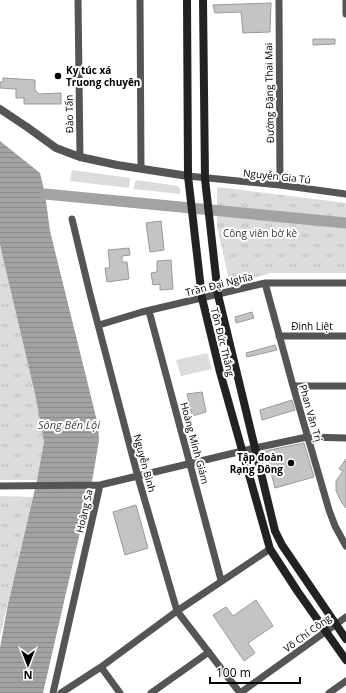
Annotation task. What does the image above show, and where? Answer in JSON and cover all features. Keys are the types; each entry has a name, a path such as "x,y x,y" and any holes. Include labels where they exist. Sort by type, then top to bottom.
{"main road":[{"name":"Tôn Đức Thắng","path":"187,0 188,176 202,298 220,372 270,549 325,632 346,660"},
{"name":"Tôn Đức Thắng","path":"203,0 205,179 218,295 275,531 282,545 335,625 346,639"}],"street":[{"name":"Đào Tấn","path":"78,0 80,157"},
{"path":"140,0 141,168"},
{"name":"Đường Đặng Thai Mai","path":"278,0 280,185"},
{"path":"346,0 346,14"},
{"path":"0,109 56,148 80,157 117,165 188,176"},
{"name":"Nguyễn Gia Tú","path":"188,176 205,179 280,185 346,194"},
{"name":"Nguyễn Bình","path":"72,219 138,477 176,611 240,693"},
{"name":"Trần Đại Nghĩa","path":"99,325 149,311 265,283 346,283"},
{"name":"Phan Văn Trị","path":"265,283 292,386 329,510 335,526 346,546"},
{"name":"Hoàng Minh Giám","path":"149,311 221,580"},
{"name":"Đinh Liệt","path":"279,336 346,336"},
{"path":"292,386 346,386"},
{"name":"Hoàng Sa","path":"53,693 100,485 307,437 346,438"},
{"path":"0,486 100,485"},
{"path":"61,693 101,667 176,611 270,549"},
{"name":"Võ Chí Công","path":"240,693 346,617"},
{"path":"151,693 209,652"},
{"path":"101,667 120,693"},
{"path":"329,693 346,681"}],"green space":[{"path":"72,170 130,178 129,188 70,181"},
{"path":"136,180 178,186 180,189 180,194 133,189"},
{"name":"Công viên bờ kè","path":"217,187 346,203 346,273 271,273 230,284 217,227"},
{"path":"1,248 35,394 44,442 37,480 0,480"},
{"path":"207,353 212,369 181,376 176,360"},
{"path":"0,496 33,497 0,636"}],"water":[{"name":"Sông Bến Lội","path":"0,141 40,173 45,194 50,231 98,425 99,440 93,476 43,693 0,693 0,648 8,604 37,480 44,442 35,394 0,245"}],"building":[{"path":"271,3 270,32 243,33 241,12 215,13 213,5"},
{"path":"313,39 335,39 335,44 313,45"},
{"path":"3,78 35,80 35,90 39,94 61,93 61,104 24,104 24,98 16,98 16,89 0,88 0,82 3,82"},
{"path":"161,221 164,250 150,252 146,223"},
{"path":"129,248 130,255 122,256 122,262 127,262 129,279 107,282 105,268 110,268 108,250"},
{"path":"171,260 173,289 160,290 160,284 153,285 151,273 157,272 157,261"},
{"path":"252,312 254,318 236,323 235,317"},
{"path":"275,345 277,350 247,357 246,353"},
{"path":"202,392 206,412 192,416 187,394"},
{"path":"292,400 295,410 262,420 260,410"},
{"name":"Tập đoàn Rạng Đông","path":"304,443 314,477 275,488 265,451"},
{"path":"346,459 346,508 336,491 336,481 343,471 339,469"},
{"path":"136,505 148,548 125,555 113,512"},
{"path":"256,600 273,626 248,643 255,653 244,661 213,615 226,607 233,616"}],"waterway":[{"path":"45,194 346,223"}],"place":[{"name":"Ky túc xá Truong chuyên","path":"58,76"},
{"name":"Tập đoàn Rạng Đông","path":"291,463"}]}
